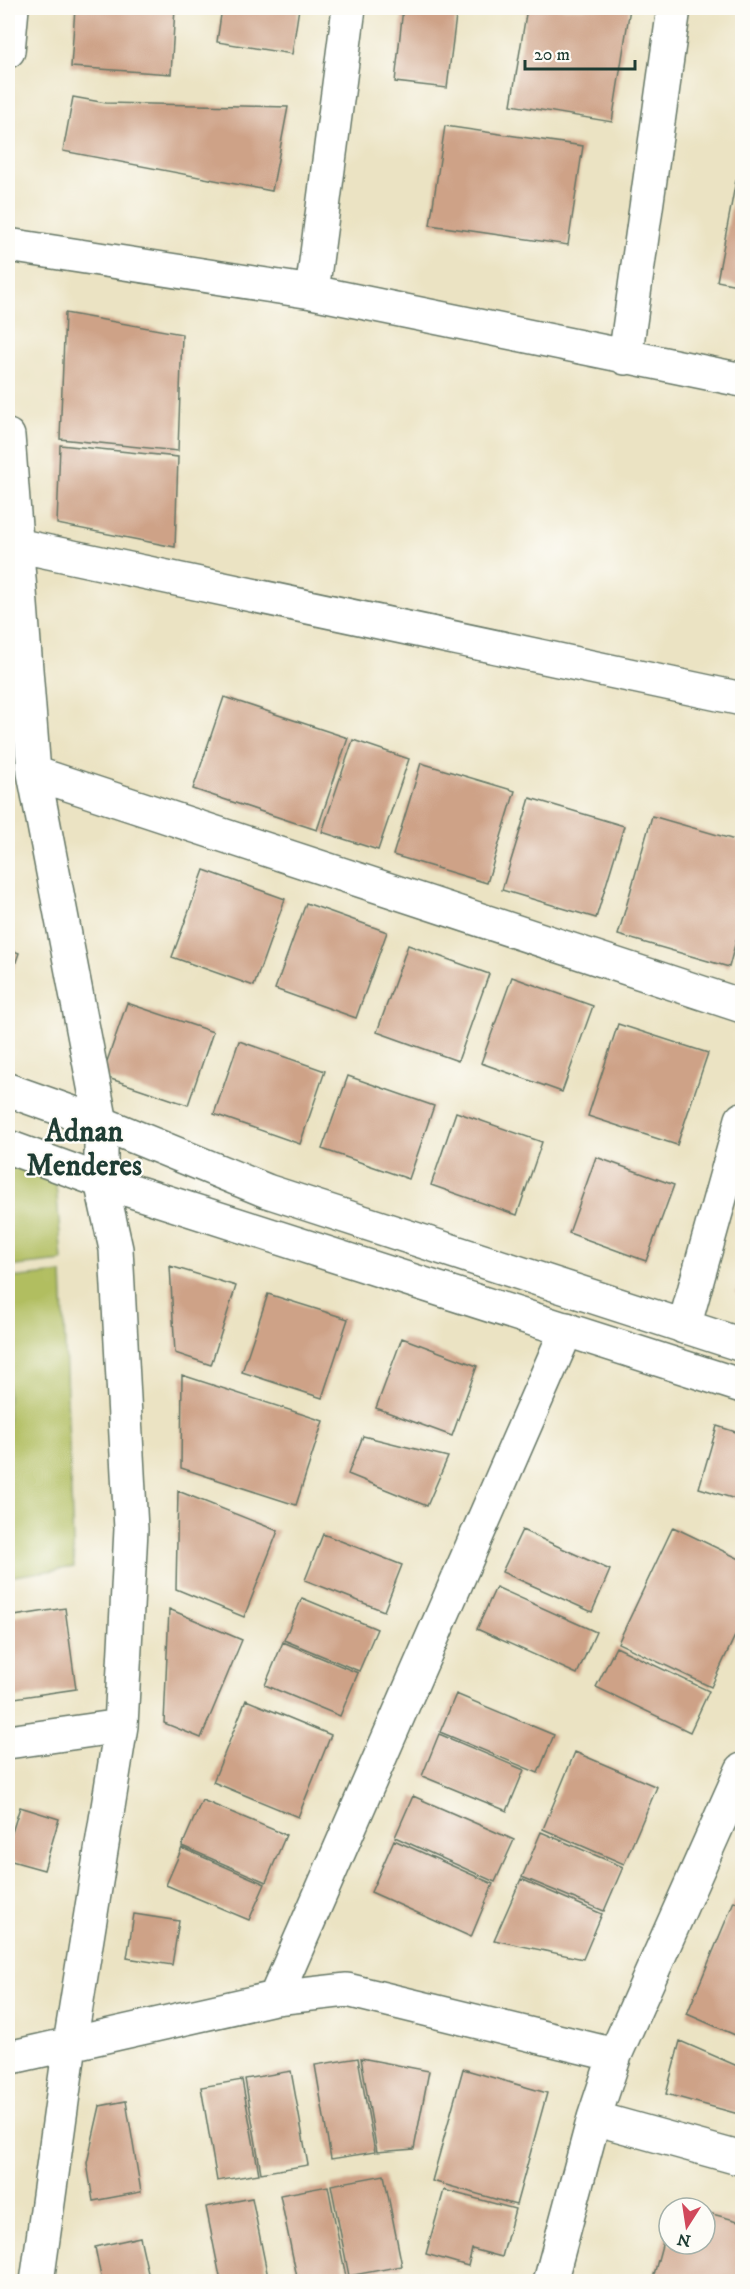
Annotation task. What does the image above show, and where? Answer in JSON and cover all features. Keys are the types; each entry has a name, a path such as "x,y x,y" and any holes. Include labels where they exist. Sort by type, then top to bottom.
{"street":[{"path":"8,51 12,8"},
{"path":"312,292 349,8"},
{"path":"625,358 674,8"},
{"path":"8,245 312,292 742,381"},
{"path":"8,436 34,773 101,1123 101,1181 116,1249 131,1529 121,1726 70,2044 37,2282"},
{"path":"16,545 742,699"},
{"path":"34,773 742,1006"},
{"path":"8,1090 101,1123 267,1191 742,1345"},
{"path":"684,1326 742,1119"},
{"path":"8,1148 101,1181 742,1386"},
{"path":"274,1998 567,1329"},
{"path":"8,1742 121,1726"},
{"path":"550,2282 594,2118 615,2055 742,1770"},
{"path":"8,2058 274,1998 347,1990 615,2055"},
{"path":"594,2118 742,2159"}],"green space":[{"path":"8,1164 56,1183 62,1261 8,1267"},
{"path":"62,1273 74,1567 8,1577 8,1278"}],"building":[{"path":"75,8 175,8 171,74 71,67"},
{"path":"222,8 299,8 292,54 217,42"},
{"path":"403,8 457,8 447,88 395,82"},
{"path":"527,8 630,8 612,122 511,105"},
{"path":"73,97 106,103 288,107 272,191 63,151"},
{"path":"445,126 583,146 568,245 430,225"},
{"path":"736,180 742,181 742,286 717,281"},
{"path":"65,313 182,334 178,451 60,439"},
{"path":"60,445 178,457 175,547 57,524"},
{"path":"224,697 348,738 317,830 193,789"},
{"path":"353,740 409,759 378,850 322,832"},
{"path":"421,763 515,791 487,883 393,855"},
{"path":"530,798 624,826 596,918 502,890"},
{"path":"652,816 742,842 742,919 729,967 618,935"},
{"path":"204,870 285,899 254,986 172,957"},
{"path":"306,903 387,932 356,1018 275,989"},
{"path":"408,945 489,974 458,1061 377,1032"},
{"path":"8,949 19,953 8,985"},
{"path":"512,977 593,1006 562,1092 481,1063"},
{"path":"127,1003 213,1032 188,1105 102,1076"},
{"path":"618,1024 708,1053 677,1145 588,1116"},
{"path":"239,1041 325,1071 300,1144 214,1114"},
{"path":"348,1076 434,1106 409,1179 322,1149"},
{"path":"456,1112 542,1142 517,1215 431,1185"},
{"path":"596,1157 674,1185 646,1261 569,1233"},
{"path":"170,1266 236,1286 211,1365 175,1353"},
{"path":"742,1273 742,1295 736,1293"},
{"path":"268,1294 348,1319 322,1398 242,1372"},
{"path":"402,1338 477,1366 452,1436 376,1408"},
{"path":"182,1375 323,1421 296,1505 181,1468"},
{"path":"717,1426 742,1434 742,1501 699,1488"},
{"path":"363,1436 448,1457 427,1506 348,1474"},
{"path":"178,1491 278,1531 244,1617 176,1589"},
{"path":"673,1527 742,1560 742,1621 711,1687 618,1643"},
{"path":"522,1530 610,1570 592,1612 502,1572"},
{"path":"323,1534 402,1565 384,1611 305,1580"},
{"path":"496,1587 596,1632 577,1674 477,1629"},
{"path":"302,1598 377,1629 359,1671 284,1640"},
{"path":"65,1608 76,1689 8,1699 8,1617"},
{"path":"169,1609 242,1640 201,1738 164,1723"},
{"path":"283,1642 358,1673 340,1716 265,1685"},
{"path":"616,1647 709,1691 690,1732 596,1687"},
{"path":"456,1694 554,1735 538,1773 440,1732"},
{"path":"246,1700 331,1735 298,1817 213,1782"},
{"path":"439,1734 524,1770 507,1811 422,1776"},
{"path":"575,1752 657,1787 624,1864 543,1829"},
{"path":"413,1796 514,1840 495,1882 395,1837"},
{"path":"202,1800 286,1835 266,1882 182,1846"},
{"path":"20,1807 59,1819 44,1870 8,1860 8,1845"},
{"path":"541,1832 623,1867 604,1911 522,1877"},
{"path":"394,1840 493,1884 471,1937 371,1892"},
{"path":"182,1848 265,1884 249,1920 166,1885"},
{"path":"521,1879 602,1914 583,1959 494,1940"},
{"path":"734,1901 742,1905 742,2038 687,2014"},
{"path":"134,1914 179,1921 172,1965 127,1958"},
{"path":"680,2041 742,2068 742,2115 666,2094"},
{"path":"358,2058 375,2152 331,2159 315,2065"},
{"path":"361,2058 429,2071 414,2149 377,2152"},
{"path":"463,2069 547,2093 516,2205 432,2181"},
{"path":"291,2071 308,2165 261,2173 245,2079"},
{"path":"242,2080 259,2174 217,2181 201,2087"},
{"path":"126,2101 141,2192 93,2201 87,2163 100,2106"},
{"path":"384,2175 402,2266 349,2276 331,2185"},
{"path":"328,2186 346,2277 323,2282 298,2282 280,2195"},
{"path":"444,2190 515,2209 502,2257 472,2249 468,2266 426,2254"},
{"path":"252,2198 269,2282 221,2282 206,2207"},
{"path":"717,2215 742,2222 742,2282 652,2282 659,2256 717,2256"},
{"path":"140,2237 150,2282 102,2282 95,2247"}],"district":[{"name":"Adnan Menderes","path":"84,1148"}]}
